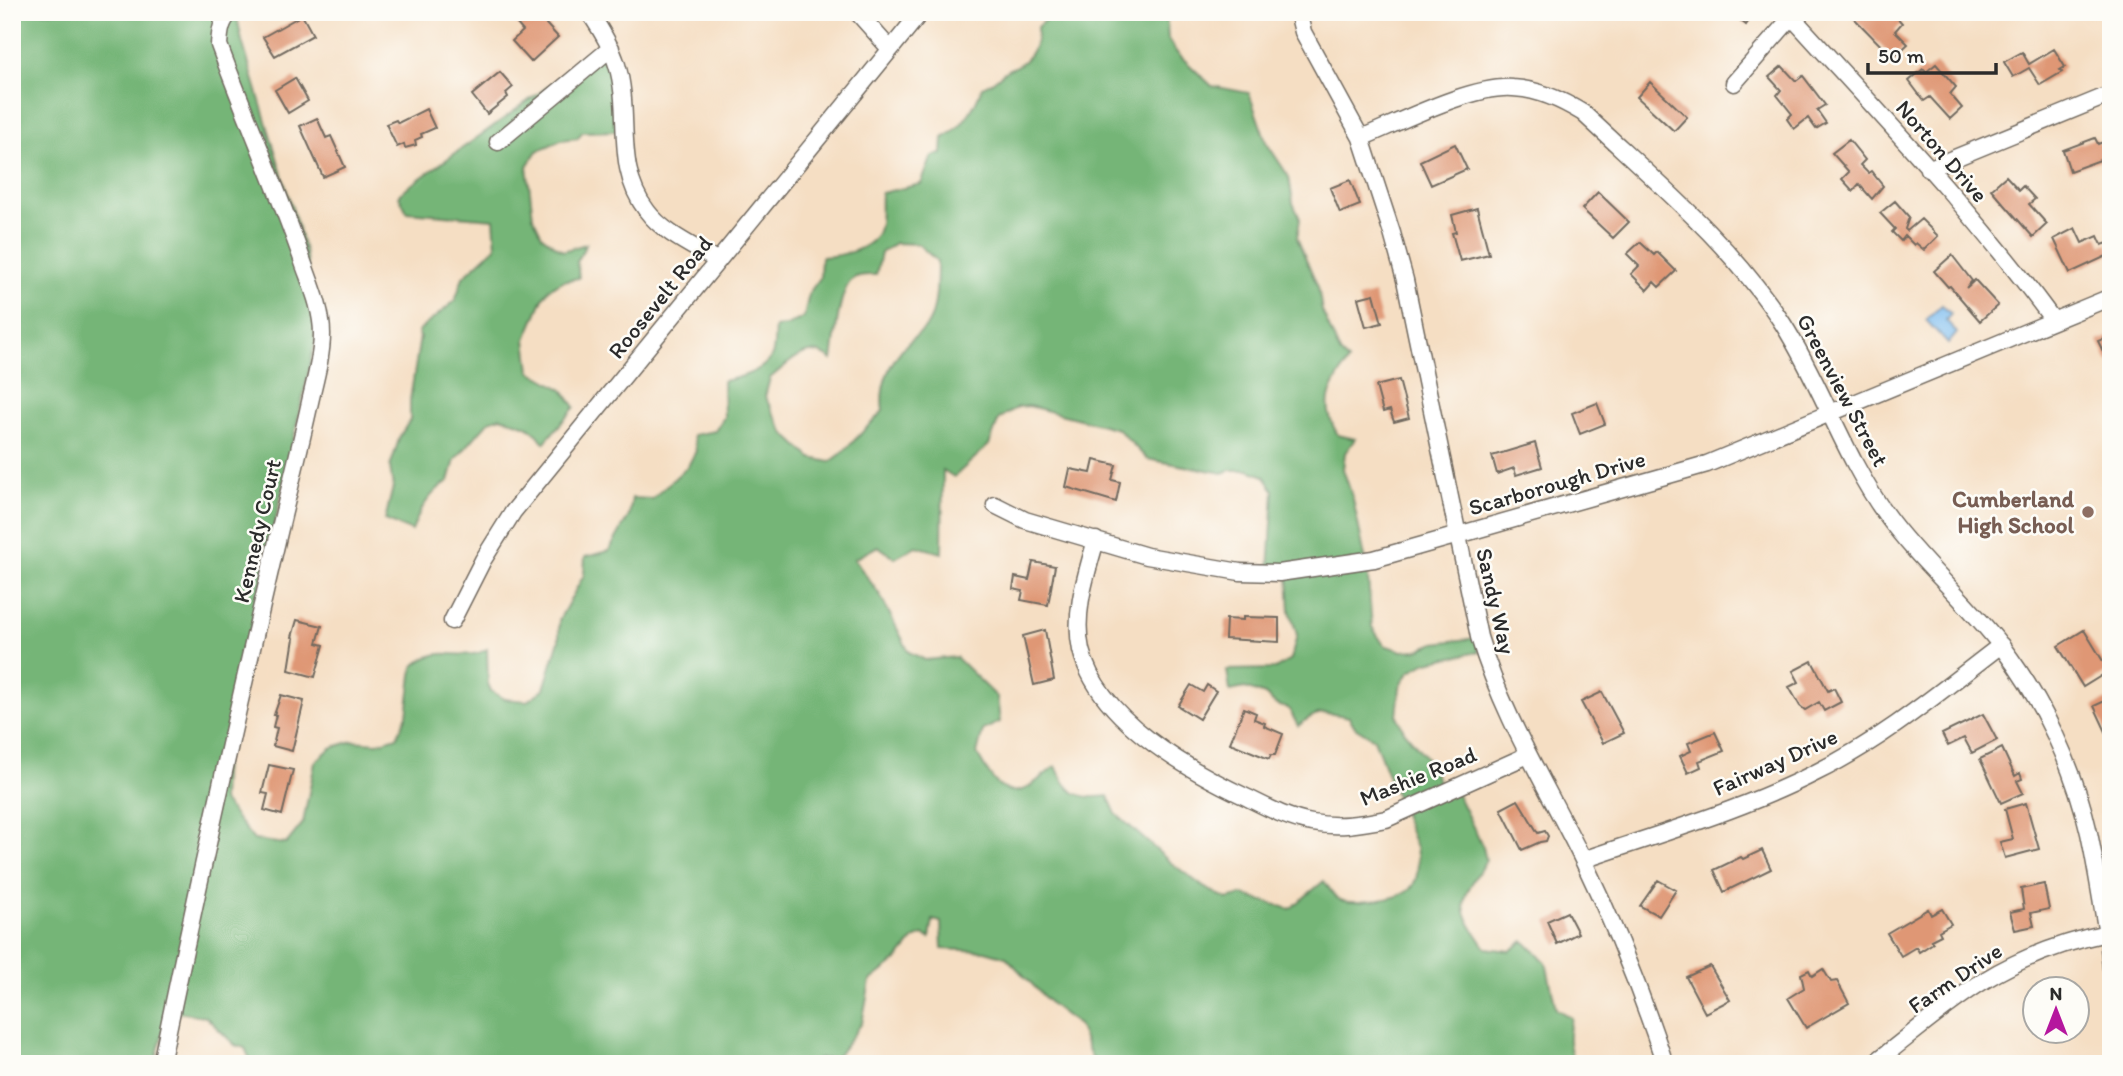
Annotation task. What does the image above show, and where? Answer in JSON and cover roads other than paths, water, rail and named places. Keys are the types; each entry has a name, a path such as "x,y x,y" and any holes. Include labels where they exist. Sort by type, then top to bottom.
{"street":[{"path":"589,12 611,48 618,66 627,166 633,190 649,214 718,261"},
{"path":"857,12 890,49"},
{"name":"Roosevelt Road","path":"452,621 483,560 513,512 920,12"},
{"name":"Sandy Way","path":"1298,12 1303,32 1361,138 1392,233 1405,280 1479,637 1491,675 1528,755 1583,860 1636,978 1665,1064"},
{"path":"1734,83 1794,14"},
{"name":"Norton Drive","path":"1794,14 2028,286 2053,320"},
{"name":"Kennedy Court","path":"161,1064 234,724 299,454 322,334 320,312 293,234 219,45 228,15"},
{"path":"498,142 611,48"},
{"name":"Greenview Street","path":"1361,138 1461,97 1511,87 1533,91 1563,100 1583,113 1715,238 1784,326 1864,480 1886,515 2001,645 2052,728 2068,766 2088,832 2109,938 2111,968"},
{"path":"1928,169 2111,94"},
{"name":"Scarborough Drive","path":"995,505 1025,520 1147,556 1240,572 1279,573 1374,559 1707,464 2111,297"},
{"name":"Mashie Road","path":"1096,540 1081,594 1079,612 1080,640 1086,665 1105,696 1119,712 1171,756 1213,782 1280,814 1311,823 1350,825 1386,819 1528,755"},
{"name":"Fairway Drive","path":"1583,860 1762,797 1818,772 1885,733 2001,645"},
{"name":"Farm Drive","path":"1873,1064 1967,992 2000,971 2042,953 2109,938"}],"water":[{"path":"1942,305 1951,314 1946,320 1957,333 1948,344 1926,320"}],"place":[{"name":"Cumberland High School","path":"2088,512"}]}
